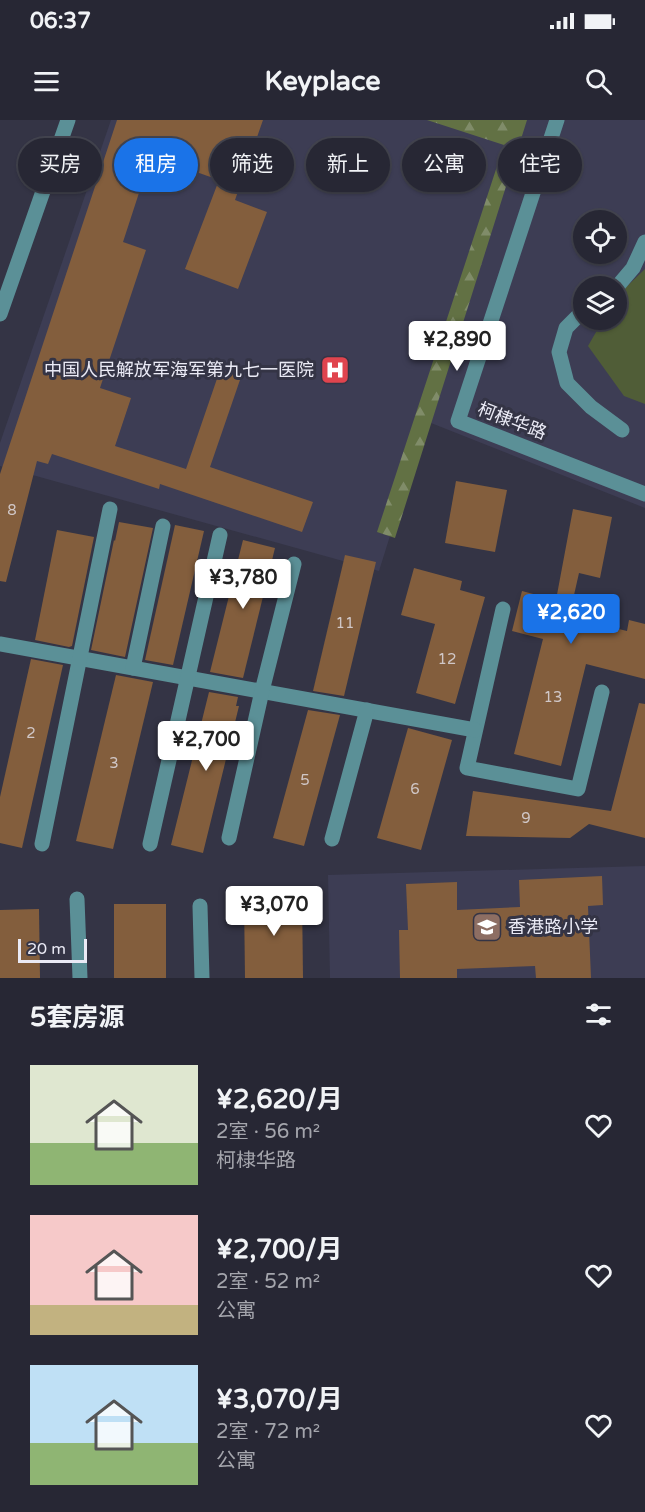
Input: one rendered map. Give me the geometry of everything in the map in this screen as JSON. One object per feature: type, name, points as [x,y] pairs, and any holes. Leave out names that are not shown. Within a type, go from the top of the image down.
[{"type":"street","points":[[0,315],[68,120]]},
{"type":"street","name":"柯棣华路","points":[[557,120],[458,421],[645,494]]},
{"type":"street","points":[[626,276],[633,268],[645,242]]},
{"type":"street","points":[[573,321],[566,328],[559,352],[567,383],[591,407],[622,430]]},
{"type":"street","points":[[42,844],[110,509]]},
{"type":"street","points":[[133,668],[164,526]]},
{"type":"street","points":[[150,844],[220,535]]},
{"type":"street","points":[[229,838],[262,691],[294,564]]},
{"type":"street","points":[[502,609],[467,768],[578,789],[602,692]]},
{"type":"street","points":[[0,644],[475,729]]},
{"type":"street","points":[[332,839],[368,710]]},
{"type":"street","points":[[77,899],[80,978]]},
{"type":"street","points":[[200,906],[202,978]]},
{"type":"shaded area","name":"中国人民解放军海军第九七一医院","points":[[111,120],[645,120],[645,508],[426,421],[379,571],[0,466],[0,443],[86,192],[102,192],[102,146]]},
{"type":"shaded area","name":"香港路小学","points":[[645,866],[645,978],[330,978],[328,875]]},
{"type":"green space","points":[[427,120],[527,120],[521,138],[498,138],[498,143]]},
{"type":"green space","points":[[498,163],[498,192],[504,192],[395,538],[377,532]]},
{"type":"green space","points":[[645,269],[645,404],[624,396],[588,346],[597,330],[627,330],[627,286]]},
{"type":"building","points":[[117,120],[263,120],[257,138],[210,138],[210,177],[198,173],[198,138],[114,138],[114,192],[139,192],[123,242],[146,250],[100,388],[131,398],[115,446],[186,469],[220,370],[241,377],[210,467],[313,502],[302,532],[160,484],[159,489],[52,454],[48,464],[37,461],[6,582],[0,581],[0,474],[93,192],[102,192],[102,165]]},
{"type":"building","points":[[214,192],[238,192],[235,200],[267,212],[238,289],[185,269]]},
{"type":"building","points":[[456,481],[507,490],[495,552],[445,543]]},
{"type":"building","points":[[573,509],[612,517],[600,578],[579,573],[569,617],[627,631],[629,620],[645,624],[645,679],[586,664],[561,766],[514,754],[543,639],[512,631],[522,591],[556,600]]},
{"type":"building","points":[[119,522],[153,528],[125,657],[91,650]]},
{"type":"building","points":[[175,525],[204,531],[173,665],[145,660]]},
{"type":"building","points":[[57,530],[94,537],[72,646],[69,647],[35,640]]},
{"type":"building","points":[[243,540],[275,548],[243,678],[210,672]]},
{"type":"building","points":[[345,555],[376,562],[344,696],[313,691]]},
{"type":"building","points":[[414,568],[462,581],[460,590],[485,597],[455,704],[416,693],[435,624],[401,615]]},
{"type":"building","points":[[31,659],[63,665],[22,848],[0,843],[0,797]]},
{"type":"building","points":[[116,675],[153,682],[113,849],[76,841]]},
{"type":"building","points":[[209,692],[238,697],[236,706],[239,706],[203,853],[171,845]]},
{"type":"building","points":[[639,703],[645,704],[645,838],[589,824],[570,838],[466,836],[473,791],[611,811]]},
{"type":"building","points":[[308,710],[340,715],[304,846],[273,838]]},
{"type":"building","points":[[408,728],[452,740],[421,850],[377,838]]},
{"type":"building","points":[[602,876],[603,905],[588,906],[591,978],[536,978],[535,966],[457,969],[457,978],[400,978],[399,930],[408,930],[406,884],[457,882],[457,910],[520,907],[519,880]]},
{"type":"building","points":[[302,896],[303,978],[245,978],[244,898]]},
{"type":"building","points":[[114,904],[166,904],[166,978],[114,978]]},
{"type":"building","points":[[39,909],[40,978],[0,978],[0,910]]},
{"type":"place","name":"中国人民解放军海军第九七一医院","points":[[335,370]]},
{"type":"place","name":"香港路小学","points":[[487,927]]}]
